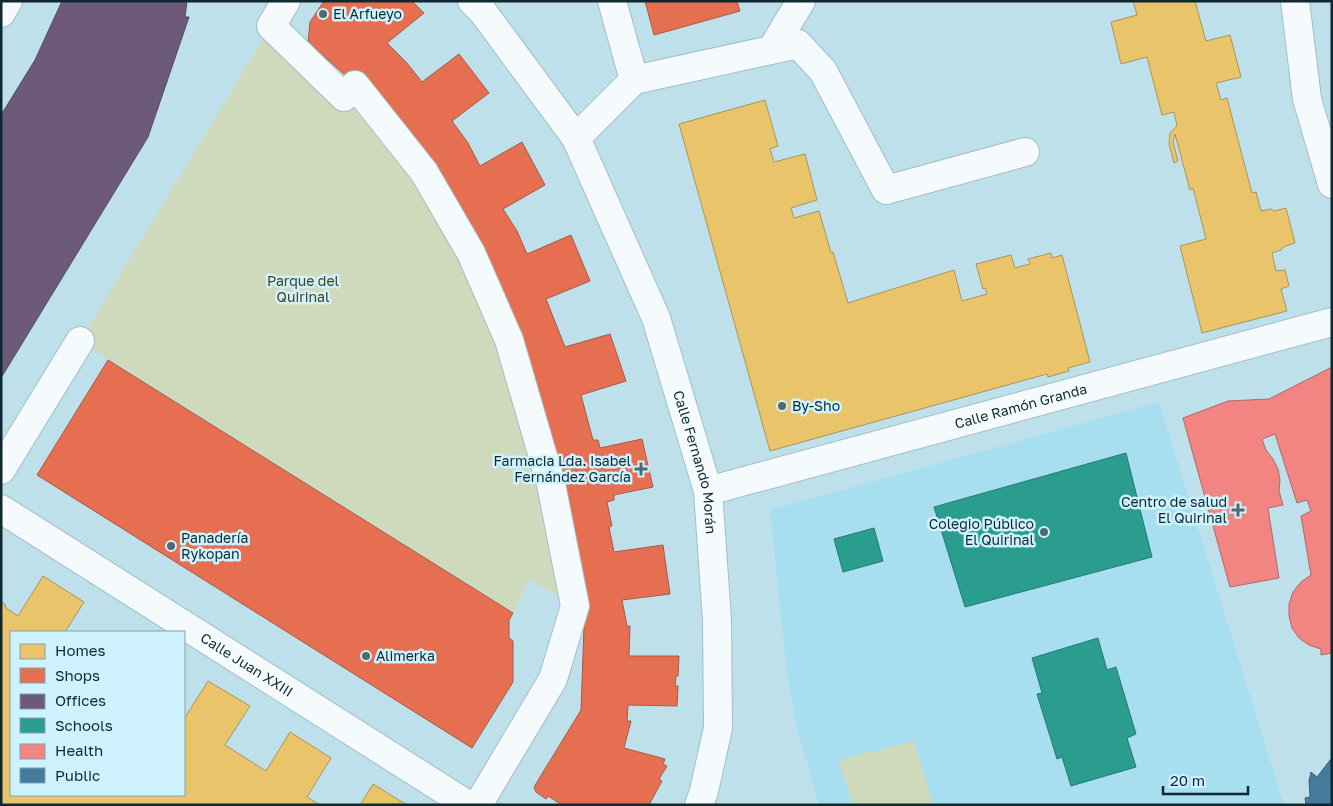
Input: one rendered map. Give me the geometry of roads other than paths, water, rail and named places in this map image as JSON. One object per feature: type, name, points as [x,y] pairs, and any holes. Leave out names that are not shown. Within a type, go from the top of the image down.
[{"type":"street","points":[[1,13],[8,1]]},
{"type":"street","points":[[286,1],[270,26],[344,97],[355,85],[424,172],[471,253],[509,340],[550,484],[575,606],[553,679],[478,805]]},
{"type":"street","name":"Calle Fernando Morán","points":[[472,1],[483,12],[576,138],[656,318],[708,491],[718,620],[718,728],[704,791],[699,805]]},
{"type":"street","points":[[612,1],[634,80]]},
{"type":"street","points":[[772,49],[802,1]]},
{"type":"street","points":[[1295,1],[1307,99],[1332,184]]},
{"type":"street","points":[[576,138],[634,80],[798,44],[823,71],[886,190],[1025,152]]},
{"type":"street","name":"Calle Ramón Granda","points":[[708,491],[1332,322]]},
{"type":"street","points":[[1,470],[80,341]]},
{"type":"street","name":"Calle Juan XXIII","points":[[1,509],[468,805]]},
{"type":"place","name":"El Arfueyo","points":[[323,14]]},
{"type":"place","name":"By-Sho","points":[[782,406]]},
{"type":"place","name":"Farmacia Lda. Isabel Fernández García","points":[[641,469]]},
{"type":"place","name":"Centro de salud El Quirinal","points":[[1238,510]]},
{"type":"place","name":"Colegio Público El Quirinal","points":[[1044,532]]},
{"type":"place","name":"Panadería Rykopan","points":[[171,546]]},
{"type":"place","name":"Alimerka","points":[[366,656]]},
{"type":"park label","name":"Parque del Quirinal","points":[[303,290]]}]
